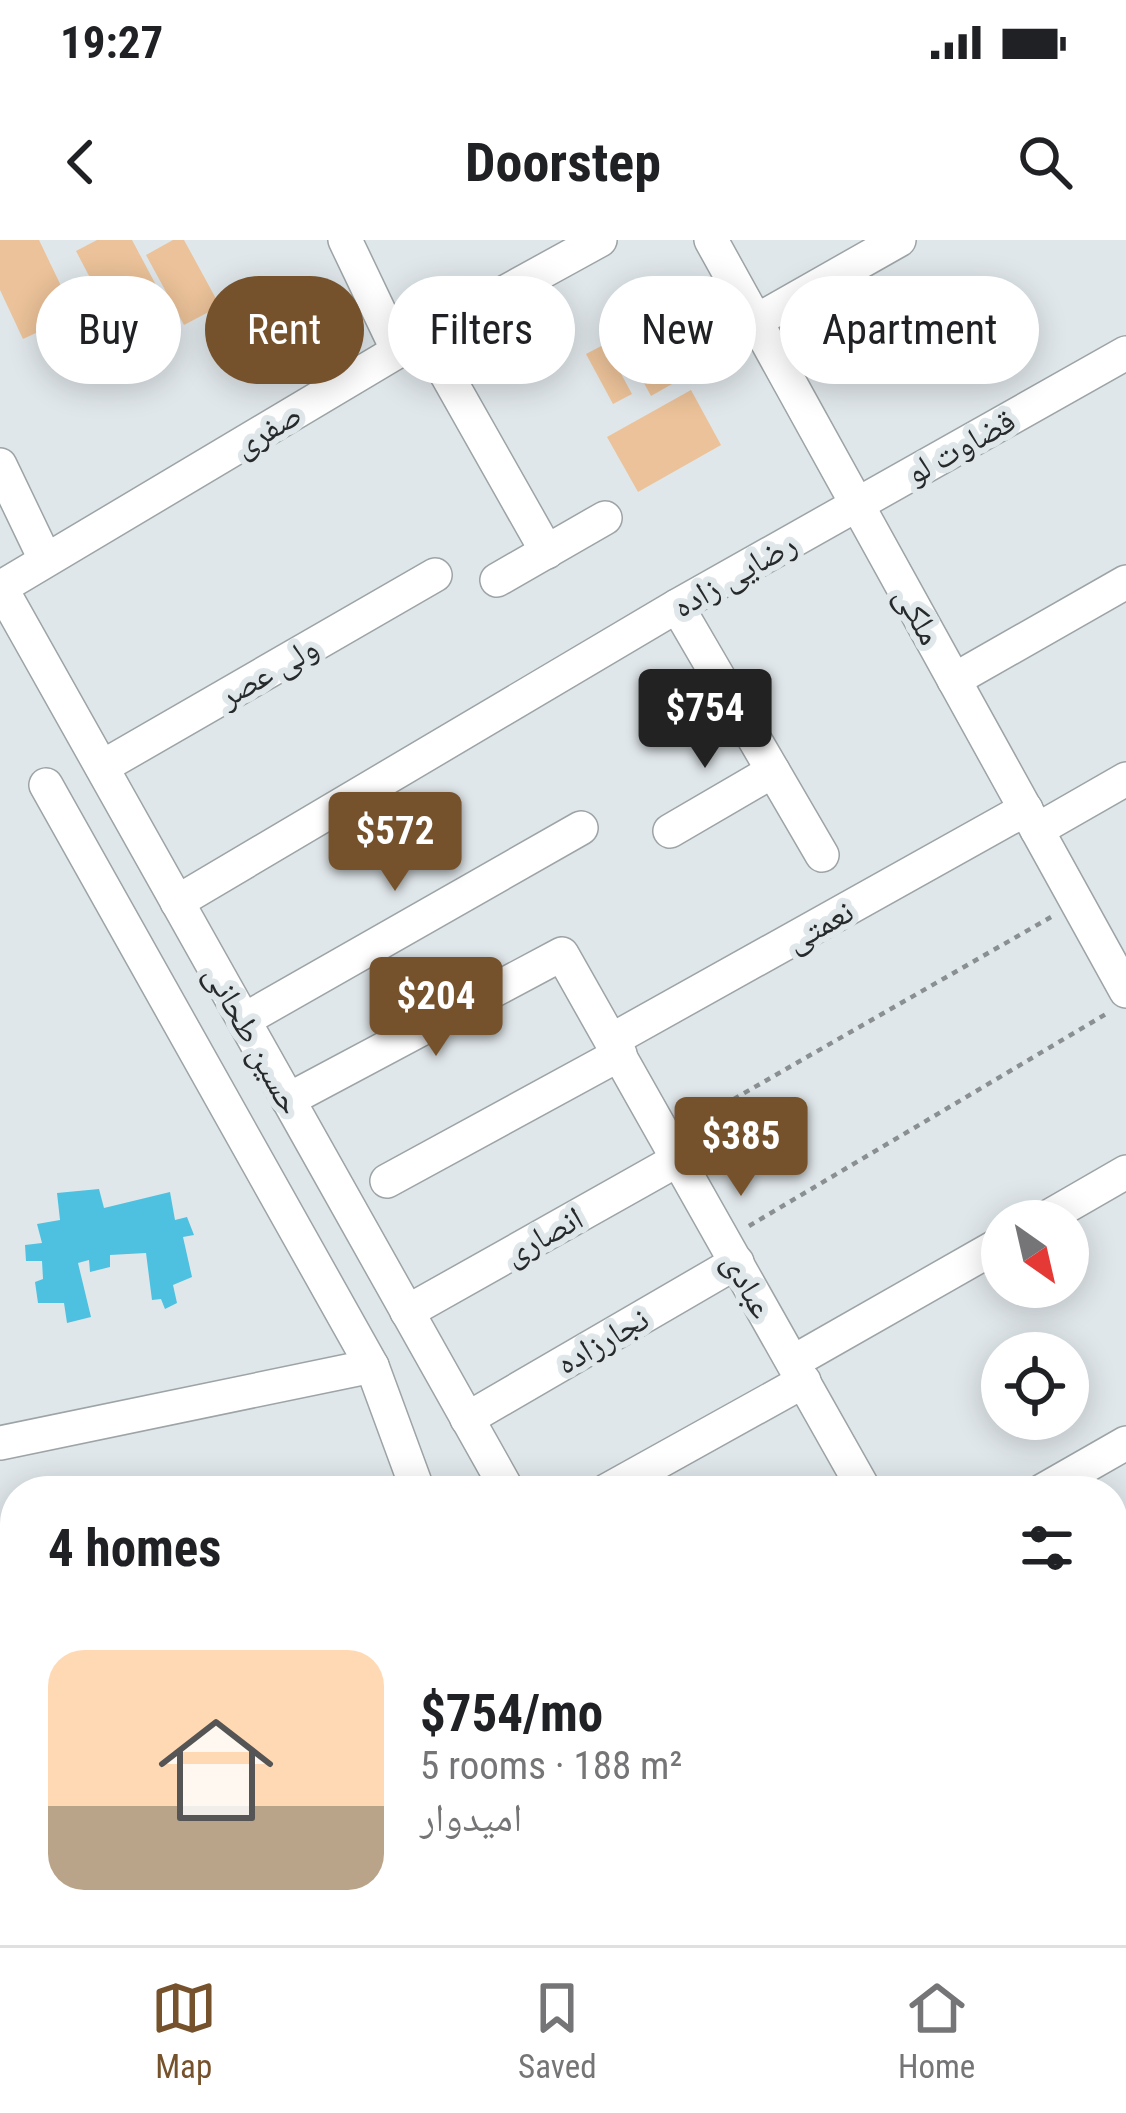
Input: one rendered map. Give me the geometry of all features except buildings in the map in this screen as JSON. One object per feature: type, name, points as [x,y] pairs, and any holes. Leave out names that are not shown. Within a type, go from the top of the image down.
[{"type":"street","points":[[345,240],[388,307]]},
{"type":"street","name":"صفری","points":[[536,276],[600,240]]},
{"type":"street","name":"ملکی","points":[[711,240],[731,276]]},
{"type":"street","points":[[756,321],[899,240]]},
{"type":"street","name":"ملکی","points":[[756,321],[1077,902],[1119,990]]},
{"type":"street","name":"قضاوت لو","points":[[856,503],[1126,353]]},
{"type":"street","name":"صفری","points":[[0,588],[388,359]]},
{"type":"street","points":[[437,384],[547,552]]},
{"type":"street","points":[[0,465],[45,560]]},
{"type":"street","name":"رضایی زاده","points":[[177,902],[856,503]]},
{"type":"street","points":[[497,580],[605,518]]},
{"type":"street","name":"ولی عصر","points":[[102,767],[435,575]]},
{"type":"street","points":[[954,680],[1126,582]]},
{"type":"street","name":"حسین طحانی","points":[[0,588],[499,1476]]},
{"type":"street","points":[[677,606],[822,855]]},
{"type":"street","points":[[670,831],[773,772]]},
{"type":"street","name":"نعمتی","points":[[386,1181],[616,1047],[1032,820],[1126,779]]},
{"type":"street","points":[[46,785],[372,1366],[412,1476]]},
{"type":"street","points":[[244,1020],[581,828]]},
{"type":"street","name":"عبادی","points":[[288,1100],[562,954],[857,1476]]},
{"type":"street","name":"انصاری","points":[[407,1312],[673,1148]]},
{"type":"street","points":[[1077,1200],[1126,1172]]},
{"type":"street","name":"نجارزاده","points":[[467,1419],[731,1251]]},
{"type":"street","points":[[630,1476],[981,1256]]},
{"type":"street","points":[[0,1443],[372,1366]]},
{"type":"street","points":[[1068,1476],[1126,1443]]},
{"type":"path","points":[[673,1148],[1077,902]]},
{"type":"path","points":[[731,1251],[1119,990]]},
{"type":"shaded area","points":[[0,240],[39,240],[56,276],[36,276],[36,333],[23,339],[0,290]]},
{"type":"shaded area","points":[[97,240],[132,240],[151,276],[89,276],[76,251]]},
{"type":"shaded area","points":[[173,240],[184,240],[205,278],[205,314],[184,325],[181,276],[157,276],[146,255]]},
{"type":"shaded area","points":[[599,347],[599,378],[586,354]]},
{"type":"shaded area","points":[[602,384],[627,384],[632,394],[613,404]]},
{"type":"shaded area","points":[[644,384],[672,384],[651,396]]},
{"type":"shaded area","points":[[691,390],[721,445],[638,492],[607,437]]}]
